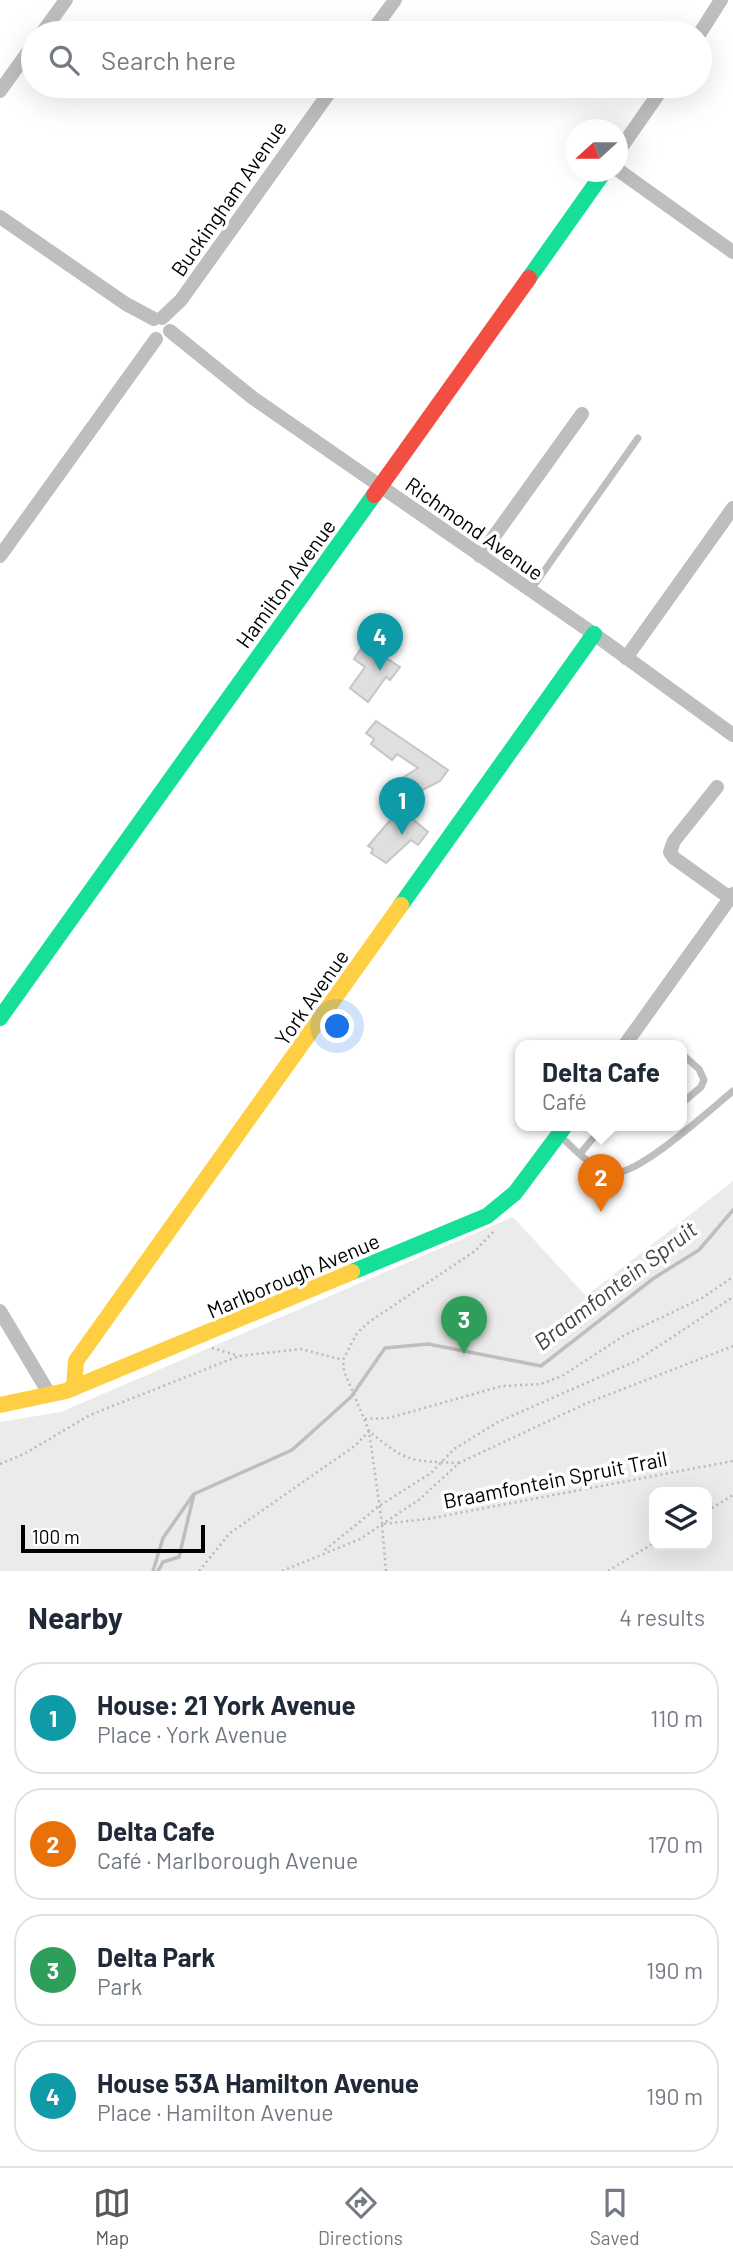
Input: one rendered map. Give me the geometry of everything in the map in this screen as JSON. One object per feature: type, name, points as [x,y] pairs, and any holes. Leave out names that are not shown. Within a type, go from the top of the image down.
[{"type":"street","points":[[51,21],[66,0]]},
{"type":"street","points":[[380,21],[395,0]]},
{"type":"street","points":[[707,21],[720,0]]},
{"type":"street","points":[[0,92],[21,62]]},
{"type":"street","name":"Buckingham Avenue","points":[[0,556],[325,98]]},
{"type":"street","points":[[628,138],[656,98]]},
{"type":"street","points":[[628,177],[733,252]]},
{"type":"street","name":"Hamilton Avenue","points":[[0,1018],[380,487],[433,407],[597,182]]},
{"type":"street","name":"Richmond Avenue","points":[[0,217],[733,735]]},
{"type":"street","points":[[480,556],[582,414]]},
{"type":"street","points":[[626,658],[733,508]]},
{"type":"street","name":"York Avenue","points":[[74,1387],[76,1361],[594,635]]},
{"type":"street","points":[[628,1040],[732,896],[674,858],[670,852],[674,841],[717,787]]},
{"type":"street","name":"Marlborough Avenue","points":[[0,1405],[50,1395],[74,1387],[191,1341],[492,1213],[515,1194],[561,1131]]},
{"type":"street","points":[[0,1311],[50,1395]]},
{"type":"lane","points":[[530,591],[638,438]]},
{"type":"lane","points":[[687,1059],[699,1069],[704,1080],[701,1087],[687,1098]]},
{"type":"lane","points":[[687,1128],[733,1091]]},
{"type":"lane","points":[[563,1131],[580,1154],[605,1171],[619,1172],[649,1159],[684,1131]]},
{"type":"lane","points":[[580,1154],[599,1131]]},
{"type":"path","points":[[386,1571],[369,1431],[344,1371],[343,1360],[357,1333],[369,1322],[475,1251],[497,1227]]},
{"type":"path","points":[[365,1419],[389,1418],[474,1392],[525,1382],[541,1384],[562,1376],[625,1335],[702,1298],[733,1277]]},
{"type":"path","points":[[322,1552],[379,1506],[430,1473],[454,1449],[498,1422],[636,1361],[733,1297]]},
{"type":"path","points":[[191,1341],[239,1356]]},
{"type":"path","name":"Braamfontein Spruit Trail","points":[[282,1571],[322,1552],[360,1539],[420,1499],[459,1463],[587,1403],[733,1346]]},
{"type":"path","points":[[0,1464],[24,1454],[90,1415],[239,1356],[301,1349],[343,1360]]},
{"type":"path","points":[[199,1571],[230,1533],[356,1445],[369,1431]]},
{"type":"path","name":"Braamfontein Spruit Trail","points":[[369,1431],[399,1454],[415,1462],[459,1463]]},
{"type":"path","name":"Braamfontein Spruit Trail","points":[[382,1524],[427,1519],[733,1461]]},
{"type":"path","points":[[712,1508],[733,1494]]},
{"type":"path","points":[[608,1571],[649,1546]]},
{"type":"shaded area","points":[[733,1181],[733,1571],[0,1571],[0,1422],[61,1412],[513,1217],[586,1296]]},
{"type":"building","points":[[364,644],[400,667],[390,680],[386,677],[368,702],[350,688],[365,667],[354,659]]},
{"type":"building","points":[[376,721],[448,770],[440,781],[413,795],[402,778],[418,768],[397,754],[392,760],[371,744],[374,739],[366,733]]},
{"type":"building","points":[[397,806],[428,832],[418,845],[411,840],[386,863],[371,853],[373,849],[368,846],[393,817],[390,814]]},
{"type":"waterway","name":"Braamfontein Spruit","points":[[158,1571],[163,1562],[179,1557],[194,1494],[292,1450],[351,1397],[385,1348],[428,1344],[541,1366],[654,1278],[699,1250],[733,1210]]},
{"type":"waterway","points":[[153,1571],[163,1538],[193,1495]]},
{"type":"traffic: fast","points":[[529,278],[597,182]]},
{"type":"traffic: fast","points":[[0,1018],[374,495]]},
{"type":"traffic: fast","points":[[401,905],[594,634]]},
{"type":"traffic: fast","points":[[352,1272],[487,1216],[515,1193],[561,1131]]},
{"type":"traffic: slow","points":[[74,1387],[76,1361],[401,905]]},
{"type":"traffic: slow","points":[[0,1405],[66,1391],[352,1272]]},
{"type":"traffic: jam","points":[[374,495],[529,278]]},
{"type":"place","name":"House 53A Hamilton Avenue","points":[[380,671]]},
{"type":"place","name":"House: 21 York Avenue","points":[[402,835]]},
{"type":"place","name":"Delta Cafe","points":[[601,1212]]},
{"type":"place","name":"Delta Park","points":[[464,1354]]}]
